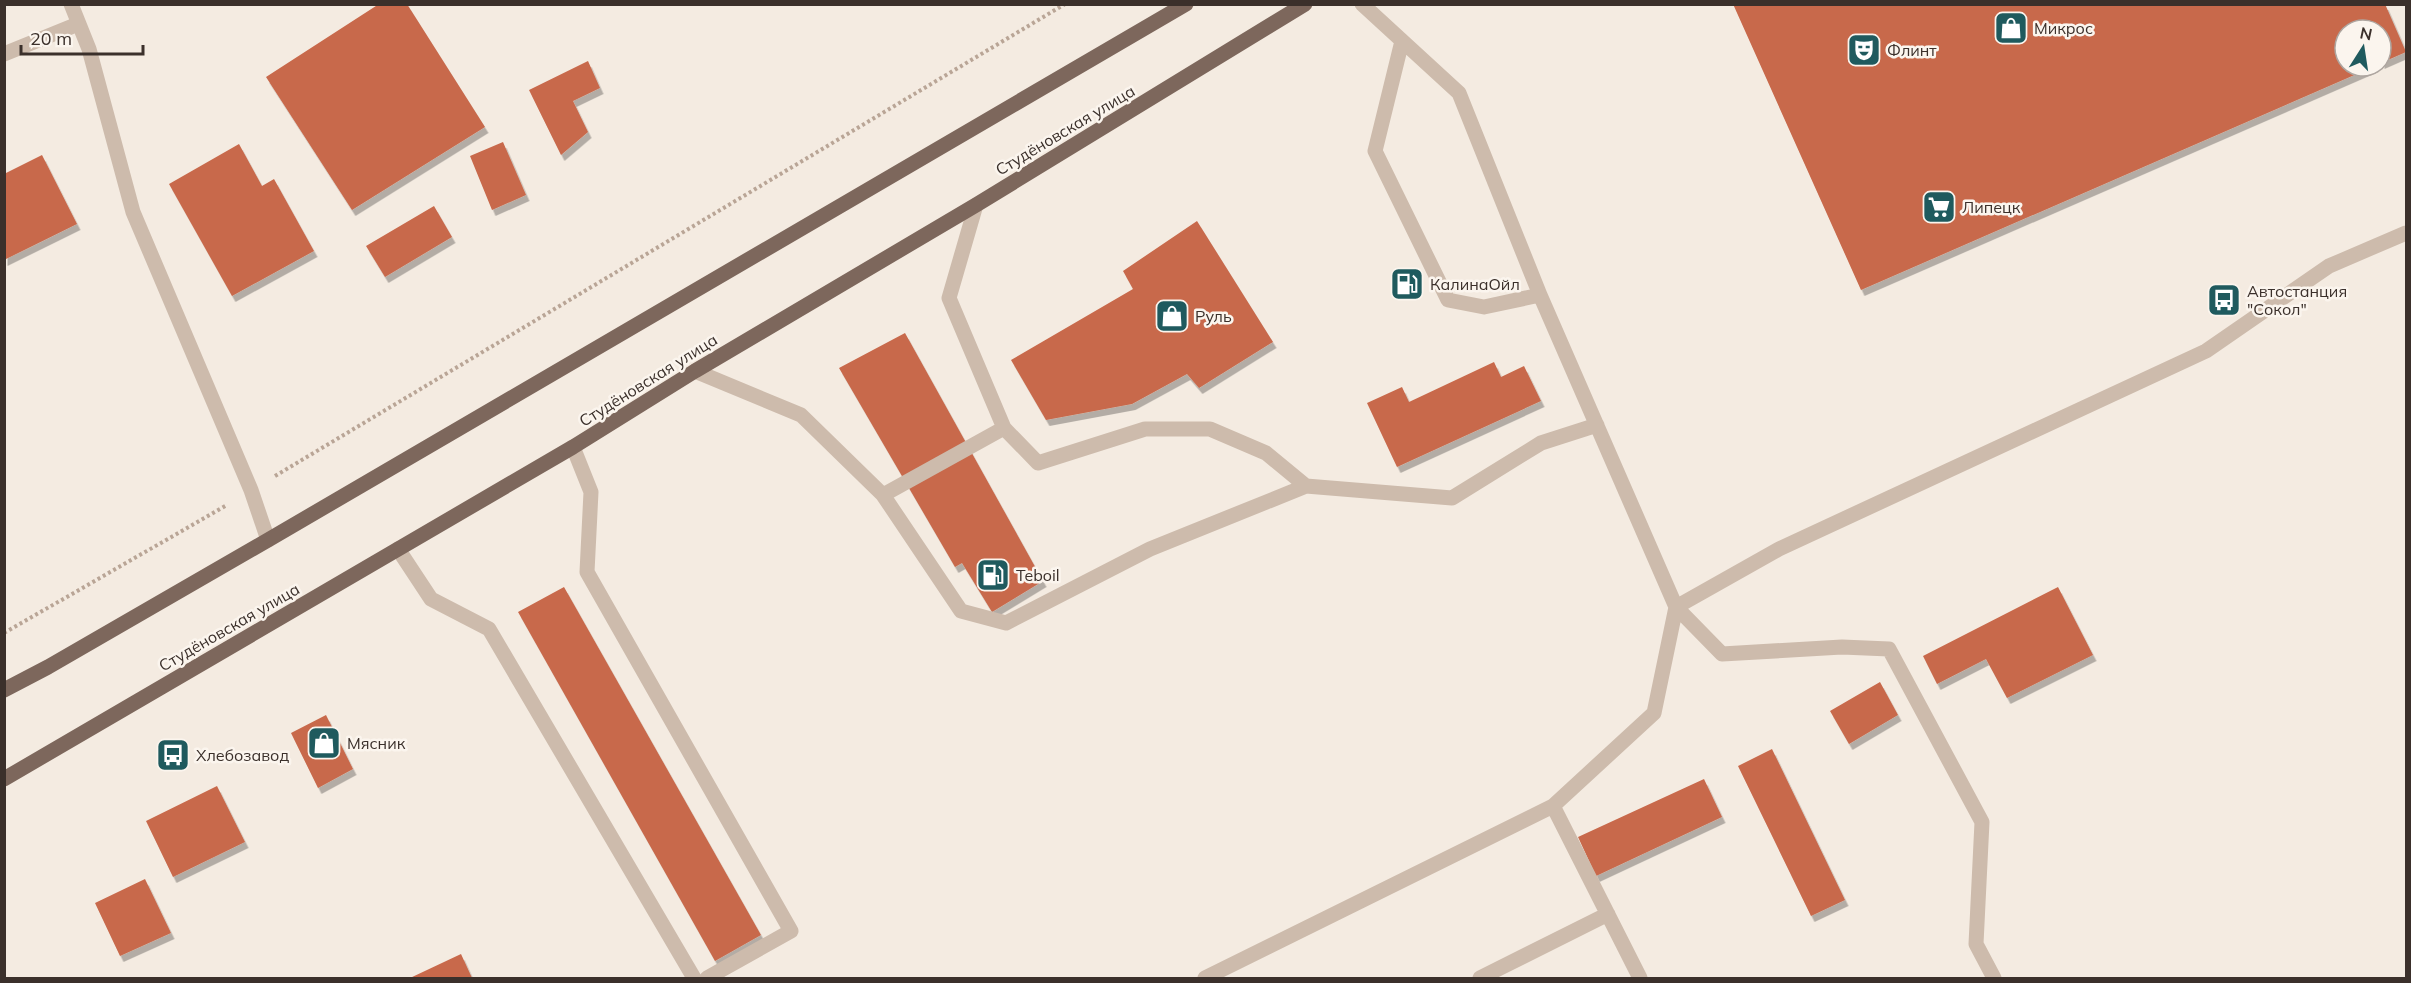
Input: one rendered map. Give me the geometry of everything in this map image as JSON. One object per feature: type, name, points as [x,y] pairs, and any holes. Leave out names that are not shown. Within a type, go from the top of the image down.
[{"type":"main road","points":[[4,690],[268,540],[1186,4]]},
{"type":"main road","name":"Студёновская улица","points":[[4,779],[573,447],[695,371],[976,206],[1305,4]]},
{"type":"street","points":[[71,4],[89,49],[133,212],[251,490],[268,540]]},
{"type":"street","points":[[1362,4],[1459,93],[1540,295],[1676,607],[1722,654],[1842,647],[1888,649],[1982,822],[1976,944],[1994,978]]},
{"type":"street","points":[[4,54],[78,24]]},
{"type":"street","points":[[1402,41],[1375,150],[1448,300],[1484,307],[1540,295]]},
{"type":"street","points":[[976,206],[949,298],[1004,428],[1038,463],[1145,429],[1210,429],[1266,453],[1306,486]]},
{"type":"street","points":[[1205,978],[1553,806],[1654,713],[1676,607],[1779,549],[2206,351],[2329,266],[2406,233]]},
{"type":"street","points":[[695,371],[801,415],[883,495],[961,611],[1006,623],[1150,549],[1306,486],[1452,498],[1541,443],[1597,425]]},
{"type":"street","points":[[883,495],[1004,428]]},
{"type":"street","points":[[573,447],[591,492],[587,572],[791,931],[707,978]]},
{"type":"street","points":[[398,549],[431,599],[489,629],[694,978]]},
{"type":"street","points":[[1553,806],[1640,978]]},
{"type":"street","points":[[1480,978],[1608,915]]},
{"type":"path","points":[[4,633],[251,490],[1065,4]]},
{"type":"building","points":[[379,4],[407,4],[485,127],[352,210],[266,77]]},
{"type":"building","name":"Липецк","points":[[1733,4],[2385,4],[2391,18],[2333,18],[2333,78],[2347,78],[1861,290]]},
{"type":"building","name":"Липецк","points":[[2393,22],[2406,52],[2393,58]]},
{"type":"building","points":[[588,61],[600,88],[573,101],[588,132],[561,155],[529,90]]},
{"type":"building","points":[[503,142],[526,195],[492,210],[470,156]]},
{"type":"building","points":[[239,144],[262,186],[274,179],[314,251],[232,296],[169,184]]},
{"type":"building","points":[[42,155],[77,224],[4,260],[4,174]]},
{"type":"building","points":[[434,206],[452,237],[385,277],[366,246]]},
{"type":"building","name":"Руль","points":[[1197,221],[1273,342],[1199,388],[1187,374],[1132,404],[1046,420],[1011,360],[1133,289],[1123,271]]},
{"type":"building","points":[[905,333],[1043,581],[992,612],[962,563],[955,567],[839,368]]},
{"type":"building","points":[[1494,362],[1501,377],[1524,366],[1541,401],[1397,467],[1367,403],[1402,387],[1409,402]]},
{"type":"building","points":[[564,587],[761,935],[715,961],[518,612]]},
{"type":"building","points":[[2058,587],[2093,655],[2007,698],[1986,659],[1937,684],[1923,656]]},
{"type":"building","points":[[1880,682],[1898,715],[1849,744],[1830,711]]},
{"type":"building","points":[[326,715],[353,769],[318,788],[291,733]]},
{"type":"building","points":[[1772,749],[1845,900],[1811,916],[1738,766]]},
{"type":"building","points":[[1704,779],[1722,817],[1596,876],[1578,837]]},
{"type":"building","points":[[217,786],[245,842],[173,877],[146,821]]},
{"type":"building","points":[[145,879],[171,933],[120,956],[95,903]]},
{"type":"building","points":[[461,954],[472,978],[410,978]]},
{"type":"place","name":"Микрос","points":[[2011,28]]},
{"type":"place","name":"Флинт","points":[[1864,50]]},
{"type":"place","name":"Липецк","points":[[1939,207]]},
{"type":"place","name":"КалинаОйл","points":[[1407,284]]},
{"type":"place","name":"Автостанция \"Сокол\"","points":[[2224,300]]},
{"type":"place","name":"Руль","points":[[1172,316]]},
{"type":"place","name":"Teboil","points":[[993,575]]},
{"type":"place","name":"Мясник","points":[[324,743]]},
{"type":"place","name":"Хлебозавод","points":[[173,755]]}]
